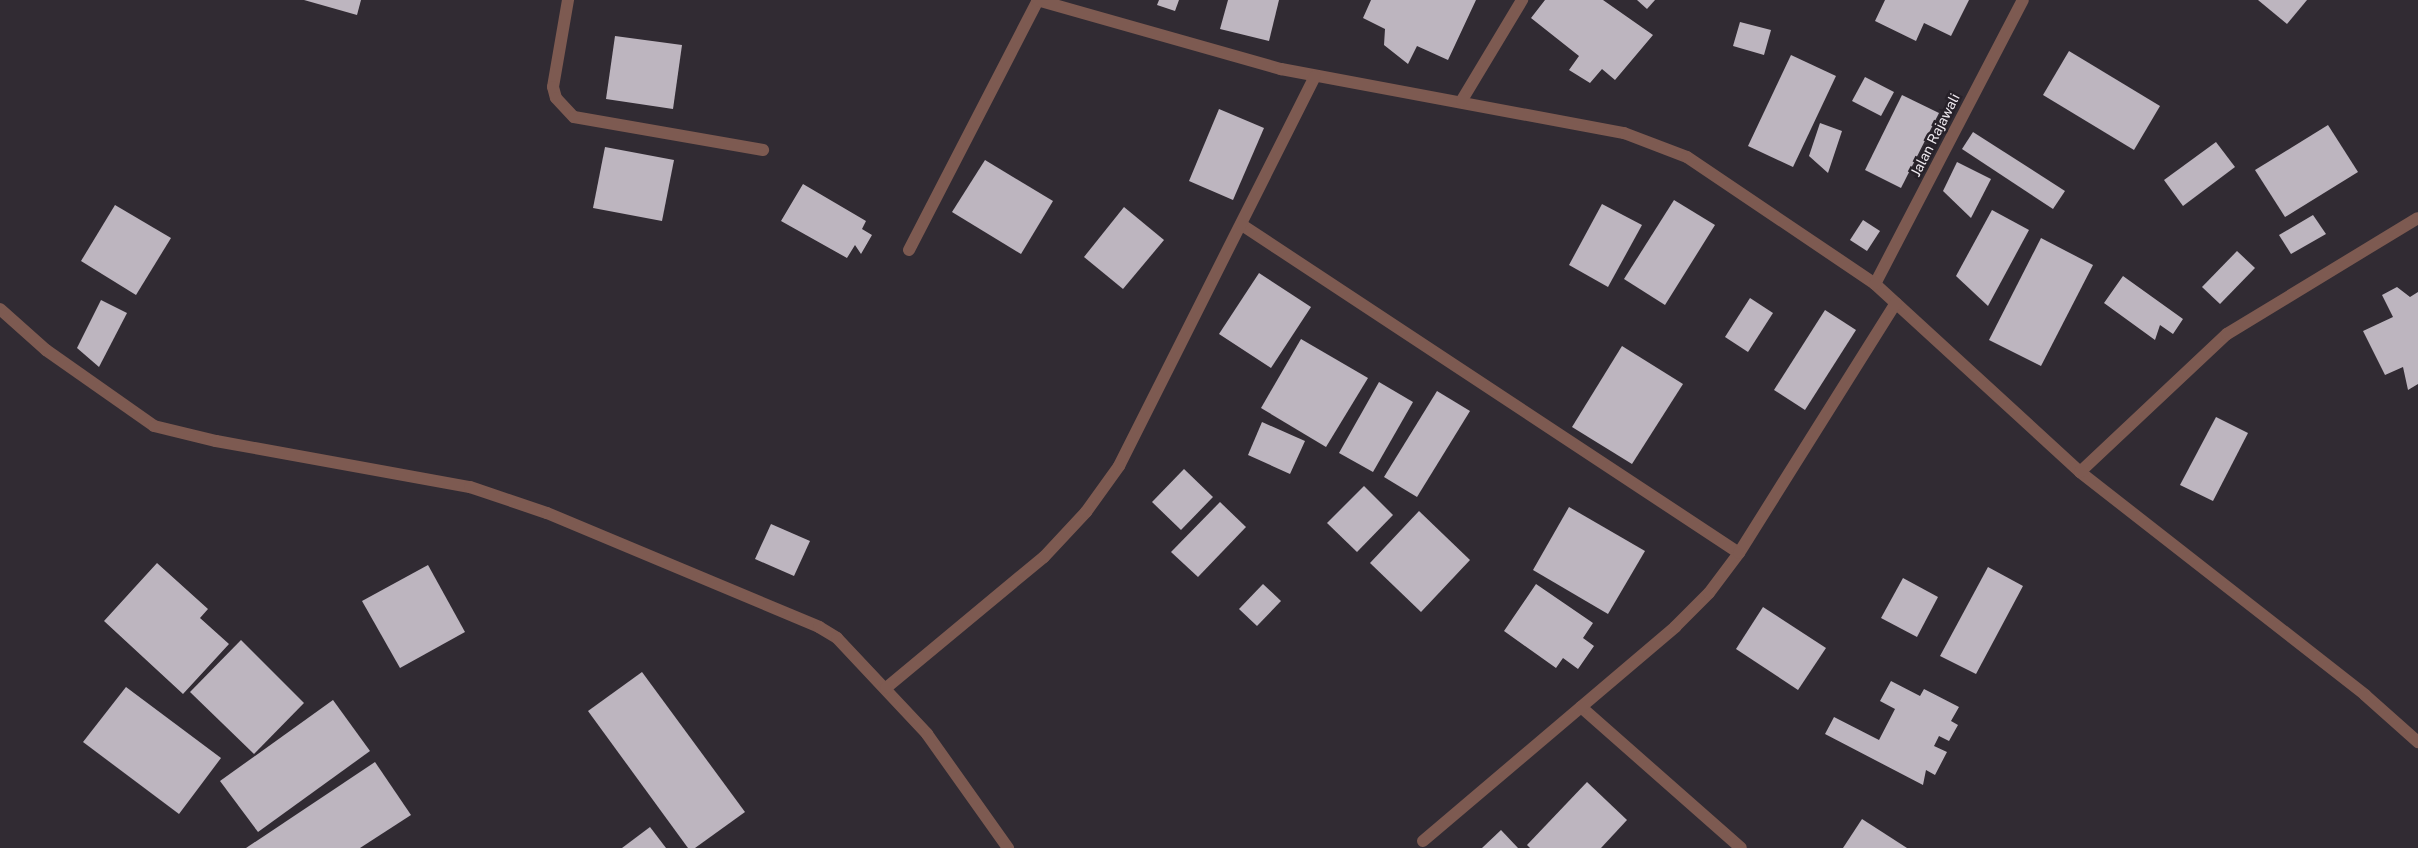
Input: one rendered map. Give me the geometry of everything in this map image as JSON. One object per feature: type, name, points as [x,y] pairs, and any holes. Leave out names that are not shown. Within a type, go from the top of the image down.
[{"type":"street","points":[[568,0],[553,87],[556,98],[568,112],[763,150]]},
{"type":"street","points":[[908,250],[1038,0],[1315,76],[1462,100],[1624,134],[1687,157],[1875,284],[2080,472],[2365,694],[2418,742]]},
{"type":"street","points":[[1462,100],[1522,0]]},
{"type":"street","name":"Jalan Rajawali","points":[[1875,284],[2023,0]]},
{"type":"street","points":[[886,688],[1044,557],[1086,512],[1135,442],[1315,76]]},
{"type":"street","points":[[2080,472],[2227,334],[2418,218]]},
{"type":"street","points":[[1242,225],[1739,553]]},
{"type":"street","points":[[1422,841],[1675,627],[1739,553],[1896,303]]},
{"type":"street","points":[[0,309],[46,350],[154,426],[216,441],[470,486],[538,509],[807,620],[837,638],[886,688],[927,734],[1008,848]]},
{"type":"street","points":[[1581,707],[1741,848]]},
{"type":"building","points":[[304,0],[361,0],[357,15]]},
{"type":"building","points":[[1159,0],[1179,0],[1175,11],[1157,5]]},
{"type":"building","points":[[1228,0],[1279,0],[1269,41],[1220,29]]},
{"type":"building","points":[[1371,0],[1476,0],[1448,60],[1417,46],[1408,64],[1384,45],[1385,29],[1363,18]]},
{"type":"building","points":[[1545,0],[1603,0],[1653,35],[1615,80],[1602,69],[1590,83],[1569,70],[1579,56],[1531,18]]},
{"type":"building","points":[[1637,0],[1655,0],[1647,9]]},
{"type":"building","points":[[1885,0],[1969,0],[1951,36],[1924,23],[1916,41],[1875,21]]},
{"type":"building","points":[[2258,0],[2307,0],[2287,24]]},
{"type":"building","points":[[1740,22],[1771,30],[1764,55],[1733,46]]},
{"type":"building","points":[[615,36],[682,45],[673,109],[606,99]]},
{"type":"building","points":[[2069,51],[2160,106],[2134,150],[2043,95]]},
{"type":"building","points":[[1791,55],[1836,76],[1793,167],[1748,146]]},
{"type":"building","points":[[1865,77],[1894,92],[1881,116],[1852,101]]},
{"type":"building","points":[[1902,95],[1939,113],[1901,188],[1865,170]]},
{"type":"building","points":[[1219,109],[1264,128],[1233,200],[1189,181]]},
{"type":"building","points":[[1820,123],[1842,131],[1828,173],[1809,156]]},
{"type":"building","points":[[2328,125],[2358,172],[2285,217],[2255,170]]},
{"type":"building","points":[[1973,132],[2065,191],[2053,209],[1962,149]]},
{"type":"building","points":[[2216,142],[2235,167],[2183,206],[2164,180]]},
{"type":"building","points":[[605,147],[674,160],[662,221],[593,208]]},
{"type":"building","points":[[985,160],[1053,201],[1021,254],[952,212]]},
{"type":"building","points":[[1957,162],[1991,179],[1971,218],[1943,191]]},
{"type":"building","points":[[803,184],[866,221],[862,229],[872,235],[861,254],[855,245],[847,258],[781,221]]},
{"type":"building","points":[[1674,200],[1715,225],[1665,305],[1624,279]]},
{"type":"building","points":[[1602,204],[1642,225],[1608,287],[1569,265]]},
{"type":"building","points":[[115,205],[171,238],[136,295],[81,261]]},
{"type":"building","points":[[1124,207],[1164,240],[1123,289],[1084,257]]},
{"type":"building","points":[[1992,210],[2029,230],[1988,306],[1956,276]]},
{"type":"building","points":[[2313,215],[2326,234],[2291,254],[2279,235]]},
{"type":"building","points":[[1863,220],[1880,231],[1867,251],[1850,240]]},
{"type":"building","points":[[2041,238],[2093,265],[2041,366],[1989,340]]},
{"type":"building","points":[[2237,251],[2255,268],[2220,304],[2202,287]]},
{"type":"building","points":[[1259,273],[1311,307],[1271,368],[1219,334]]},
{"type":"building","points":[[2123,276],[2183,319],[2173,334],[2160,325],[2155,340],[2104,303]]},
{"type":"building","points":[[2397,287],[2410,297],[2418,292],[2418,384],[2408,390],[2403,367],[2385,375],[2363,331],[2393,317],[2382,295]]},
{"type":"building","points":[[1750,298],[1773,313],[1748,352],[1725,337]]},
{"type":"building","points":[[101,300],[127,313],[99,367],[77,348]]},
{"type":"building","points":[[1825,310],[1856,330],[1805,410],[1774,390]]},
{"type":"building","points":[[1301,339],[1368,378],[1326,447],[1261,408]]},
{"type":"building","points":[[1622,346],[1683,384],[1632,464],[1572,427]]},
{"type":"building","points":[[1379,382],[1413,402],[1373,472],[1339,453]]},
{"type":"building","points":[[1437,391],[1470,411],[1417,497],[1384,477]]},
{"type":"building","points":[[2216,417],[2248,433],[2213,501],[2180,485]]},
{"type":"building","points":[[1262,422],[1305,441],[1290,474],[1248,455]]},
{"type":"building","points":[[1184,469],[1213,497],[1181,530],[1152,502]]},
{"type":"building","points":[[1364,486],[1393,515],[1357,552],[1327,523]]},
{"type":"building","points":[[1220,502],[1246,527],[1198,577],[1171,552]]},
{"type":"building","points":[[1569,507],[1645,551],[1608,614],[1533,570]]},
{"type":"building","points":[[1419,511],[1470,560],[1421,612],[1370,563]]},
{"type":"building","points":[[771,524],[810,541],[794,576],[755,559]]},
{"type":"building","points":[[157,563],[208,609],[200,618],[229,644],[183,694],[104,621]]},
{"type":"building","points":[[428,565],[465,632],[400,668],[362,601]]},
{"type":"building","points":[[1988,567],[2023,586],[1976,674],[1940,656]]},
{"type":"building","points":[[1903,578],[1938,597],[1917,637],[1881,618]]},
{"type":"building","points":[[1263,584],[1281,601],[1257,626],[1239,609]]},
{"type":"building","points":[[1536,584],[1593,623],[1583,638],[1594,646],[1578,669],[1563,658],[1556,668],[1504,631]]},
{"type":"building","points":[[1763,607],[1826,648],[1798,690],[1736,649]]},
{"type":"building","points":[[241,640],[304,703],[254,754],[190,692]]},
{"type":"building","points":[[642,672],[745,812],[695,848],[688,848],[588,711]]},
{"type":"building","points":[[1891,681],[1920,696],[1924,689],[1959,707],[1951,721],[1958,725],[1949,741],[1939,736],[1934,746],[1947,752],[1935,775],[1926,770],[1923,785],[1825,734],[1834,717],[1879,740],[1895,709],[1880,701]]},
{"type":"building","points":[[126,687],[221,758],[179,814],[83,742]]},
{"type":"building","points":[[333,700],[370,751],[258,832],[220,781]]},
{"type":"building","points":[[375,762],[411,815],[360,848],[246,848]]},
{"type":"building","points":[[1587,782],[1627,820],[1601,848],[1530,848],[1527,845]]},
{"type":"building","points":[[1862,819],[1907,848],[1843,848]]},
{"type":"building","points":[[650,827],[666,848],[622,848]]},
{"type":"building","points":[[1501,830],[1518,848],[1482,848]]}]
